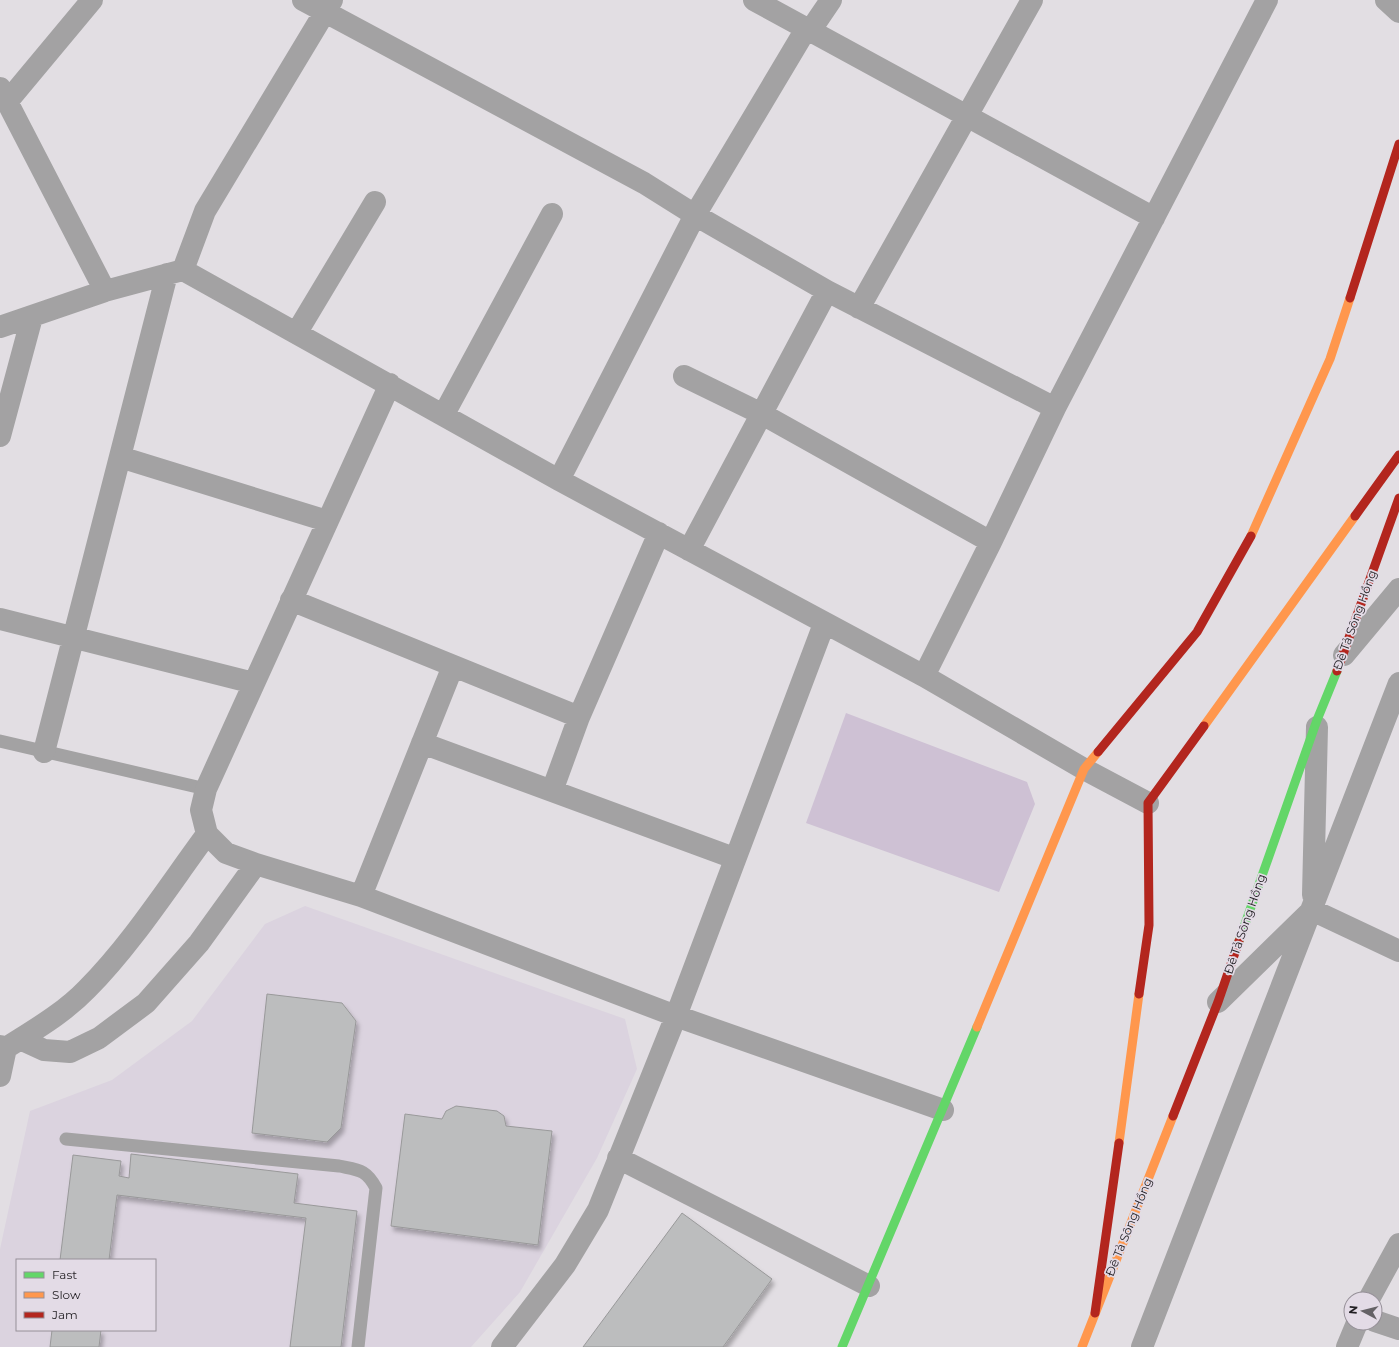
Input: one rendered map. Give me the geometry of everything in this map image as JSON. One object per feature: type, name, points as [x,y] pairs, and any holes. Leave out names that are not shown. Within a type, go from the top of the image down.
[{"type":"main road","points":[[842,1347],[943,1110],[1084,769],[1197,632],[1246,547],[1330,359],[1399,144]]},
{"type":"main road","points":[[1095,1313],[1149,925],[1148,803],[1399,455]]},
{"type":"main road","name":"Đê Tả Sông Hồng","points":[[1082,1347],[1218,1002],[1317,720],[1343,656],[1399,498]]},
{"type":"street","points":[[92,0],[4,95],[105,291]]},
{"type":"street","points":[[303,0],[328,6],[644,183],[695,215],[827,291],[1055,408]]},
{"type":"street","points":[[754,0],[1154,218]]},
{"type":"street","points":[[559,480],[695,215],[808,30],[831,0]]},
{"type":"street","points":[[859,308],[1032,0]]},
{"type":"street","points":[[924,676],[991,542],[1055,408],[1267,0]]},
{"type":"street","points":[[1386,0],[1399,12]]},
{"type":"street","points":[[44,752],[120,457],[175,272],[205,210],[328,6]]},
{"type":"street","points":[[297,332],[375,202]]},
{"type":"street","points":[[444,414],[552,214]]},
{"type":"street","points":[[0,327],[105,291],[175,272],[297,332],[559,480],[824,624],[924,676],[1084,769],[1148,803]]},
{"type":"street","points":[[690,550],[827,291]]},
{"type":"street","points":[[0,436],[32,317]]},
{"type":"street","points":[[684,376],[762,414],[991,542]]},
{"type":"street","points":[[390,384],[206,789],[201,810],[207,834],[226,853],[256,864],[361,896],[676,1016],[943,1110]]},
{"type":"street","points":[[120,457],[327,521]]},
{"type":"street","points":[[552,791],[579,717],[659,533]]},
{"type":"street","points":[[1343,656],[1399,589]]},
{"type":"street","points":[[291,600],[579,717]]},
{"type":"street","points":[[0,619],[254,683]]},
{"type":"street","points":[[502,1347],[565,1265],[598,1210],[676,1016],[734,858],[824,624]]},
{"type":"street","points":[[361,896],[453,666]]},
{"type":"street","points":[[1142,1347],[1399,683]]},
{"type":"street","points":[[1218,1002],[1312,910],[1317,720]]},
{"type":"street","points":[[422,743],[734,858]]},
{"type":"street","points":[[0,1076],[9,1045],[56,1016],[87,989],[121,949],[207,834]]},
{"type":"street","points":[[9,1045],[70,1052],[100,1038],[146,1003],[199,943],[256,864]]},
{"type":"street","points":[[1312,910],[1399,950]]},
{"type":"street","points":[[618,1158],[869,1286]]},
{"type":"street","points":[[1373,1291],[1399,1244]]},
{"type":"street","points":[[1383,1324],[1399,1329]]},
{"type":"street","points":[[1347,1347],[1353,1331]]},
{"type":"lane","points":[[0,741],[206,789]]},
{"type":"lane","points":[[66,1139],[339,1166],[363,1171],[371,1179],[376,1188],[358,1347]]},
{"type":"shaded area","points":[[846,713],[1027,782],[1035,804],[999,892],[806,823]]},
{"type":"shaded area","points":[[305,906],[625,1019],[637,1069],[597,1158],[520,1292],[471,1347],[0,1347],[0,1249],[30,1111],[112,1080],[192,1021],[265,924]]},
{"type":"building","points":[[267,994],[342,1003],[356,1021],[341,1128],[327,1142],[252,1133]]},
{"type":"building","points":[[456,1106],[497,1111],[504,1116],[506,1126],[552,1131],[538,1245],[391,1226],[405,1114],[442,1119],[446,1111]]},
{"type":"building","points":[[131,1154],[298,1174],[294,1203],[357,1211],[341,1347],[290,1347],[306,1218],[117,1195],[109,1259],[60,1259],[73,1155],[121,1161],[119,1176],[129,1178]]},
{"type":"building","points":[[682,1213],[772,1279],[723,1347],[583,1347]]},
{"type":"building","points":[[52,1331],[101,1331],[99,1347],[50,1347]]},
{"type":"traffic: fast","points":[[1239,941],[1317,720],[1337,671]]},
{"type":"traffic: fast","points":[[842,1347],[977,1027]]},
{"type":"traffic: slow","points":[[1251,536],[1330,359],[1350,298]]},
{"type":"traffic: slow","points":[[1204,726],[1355,516]]},
{"type":"traffic: slow","points":[[977,1027],[1084,769],[1098,752]]},
{"type":"traffic: slow","points":[[1119,1143],[1139,994]]},
{"type":"traffic: slow","points":[[1082,1347],[1173,1116]]},
{"type":"traffic: jam","points":[[1350,298],[1399,144]]},
{"type":"traffic: jam","points":[[1355,516],[1399,455]]},
{"type":"traffic: jam","points":[[1337,671],[1399,498]]},
{"type":"traffic: jam","points":[[1098,752],[1197,632],[1251,536]]},
{"type":"traffic: jam","points":[[1139,994],[1149,925],[1148,803],[1204,726]]},
{"type":"traffic: jam","points":[[1173,1116],[1218,1002],[1239,941]]},
{"type":"traffic: jam","points":[[1095,1313],[1119,1143]]}]
